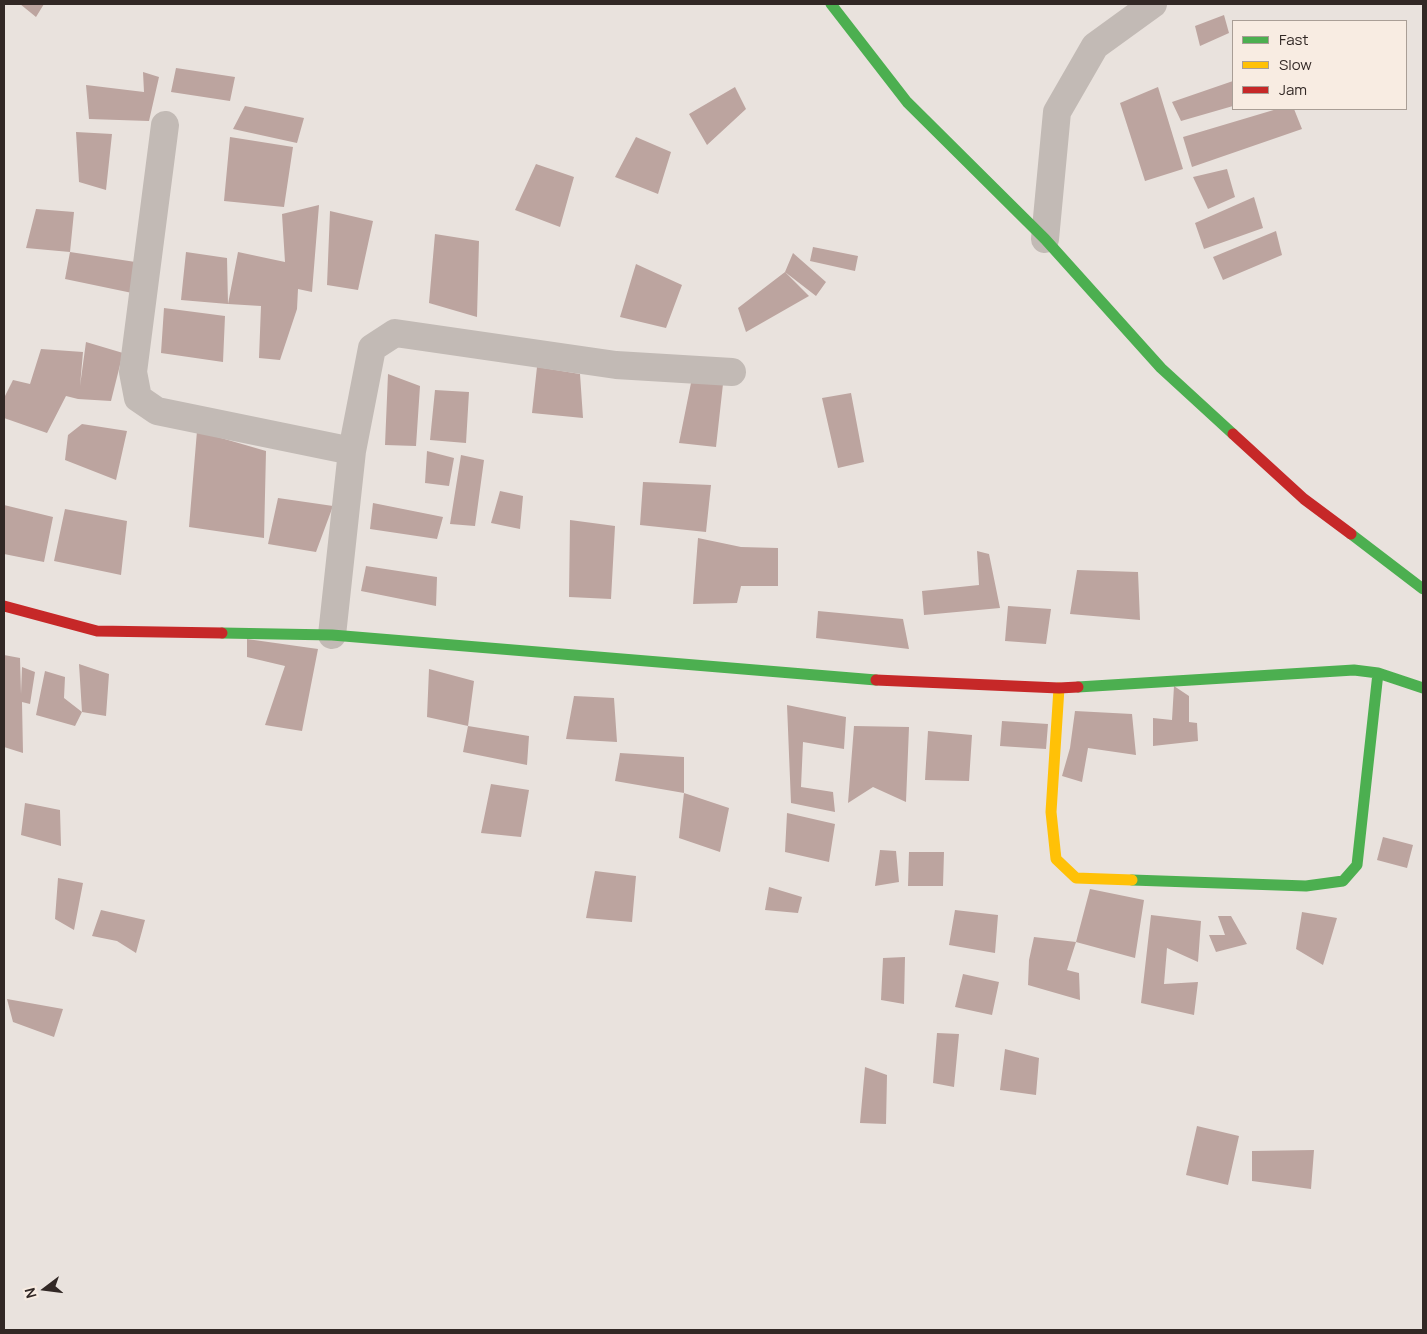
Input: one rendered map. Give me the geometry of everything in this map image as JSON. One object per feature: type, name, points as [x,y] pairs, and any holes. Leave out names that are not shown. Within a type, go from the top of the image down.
[{"type":"street","points":[[831,4],[907,102],[1044,240],[1161,368],[1304,499],[1423,589]]},
{"type":"street","points":[[1044,240],[1057,112],[1095,46],[1153,4]]},
{"type":"street","points":[[165,125],[133,372],[138,398],[157,411],[352,451]]},
{"type":"street","points":[[332,635],[352,451],[372,348],[395,333],[616,366],[732,372]]},
{"type":"street","points":[[4,606],[97,631],[332,635],[857,679],[1059,688],[1354,670],[1378,673],[1423,688]]},
{"type":"street","points":[[1059,688],[1051,812],[1056,859],[1076,878],[1306,886],[1343,881],[1357,865],[1378,673]]},
{"type":"building","points":[[20,4],[44,4],[36,17]]},
{"type":"building","points":[[1224,15],[1229,33],[1200,46],[1195,26]]},
{"type":"building","points":[[176,68],[235,77],[230,101],[171,92]]},
{"type":"building","points":[[143,72],[159,77],[149,121],[89,119],[86,85],[144,92]]},
{"type":"building","points":[[1232,81],[1232,106],[1181,121],[1172,102]]},
{"type":"building","points":[[735,87],[746,109],[707,145],[689,114]]},
{"type":"building","points":[[1158,87],[1183,169],[1145,181],[1120,103]]},
{"type":"building","points":[[245,106],[304,118],[297,143],[233,129]]},
{"type":"building","points":[[1274,110],[1294,110],[1302,129],[1192,167],[1183,137]]},
{"type":"building","points":[[76,132],[112,134],[106,190],[79,182]]},
{"type":"building","points":[[230,137],[293,147],[284,207],[224,201]]},
{"type":"building","points":[[636,137],[671,152],[658,194],[615,177]]},
{"type":"building","points":[[536,164],[574,177],[560,227],[515,210]]},
{"type":"building","points":[[1227,169],[1235,197],[1208,209],[1193,177]]},
{"type":"building","points":[[1254,197],[1263,228],[1204,249],[1195,223]]},
{"type":"building","points":[[319,205],[312,292],[298,289],[297,309],[280,360],[259,358],[261,306],[228,304],[238,252],[285,262],[282,214]]},
{"type":"building","points":[[36,209],[74,212],[70,252],[26,248]]},
{"type":"building","points":[[330,211],[373,221],[358,290],[327,285]]},
{"type":"building","points":[[1276,231],[1282,255],[1223,280],[1213,257]]},
{"type":"building","points":[[435,234],[479,241],[477,317],[429,303]]},
{"type":"building","points":[[813,247],[858,256],[855,271],[810,261]]},
{"type":"building","points":[[70,252],[142,263],[137,294],[65,279]]},
{"type":"building","points":[[186,252],[227,258],[228,304],[181,300]]},
{"type":"building","points":[[793,253],[826,282],[816,296],[785,272]]},
{"type":"building","points":[[636,264],[682,285],[666,328],[620,317]]},
{"type":"building","points":[[785,272],[809,296],[746,332],[738,308]]},
{"type":"building","points":[[164,308],[225,316],[223,362],[161,353]]},
{"type":"building","points":[[86,342],[123,353],[111,401],[78,399],[66,396],[47,433],[4,418],[4,398],[13,380],[30,384],[41,349],[83,352],[80,386]]},
{"type":"building","points":[[537,367],[580,374],[583,418],[532,413]]},
{"type":"building","points":[[388,374],[420,386],[416,446],[385,445]]},
{"type":"building","points":[[692,378],[723,384],[716,447],[679,443]]},
{"type":"building","points":[[435,390],[469,392],[466,443],[430,440]]},
{"type":"building","points":[[851,393],[864,462],[838,468],[822,398]]},
{"type":"building","points":[[82,424],[127,431],[116,480],[65,460],[68,435]]},
{"type":"building","points":[[197,431],[266,451],[264,538],[189,527]]},
{"type":"building","points":[[427,451],[454,458],[449,486],[425,483]]},
{"type":"building","points":[[461,455],[484,460],[475,526],[450,524]]},
{"type":"building","points":[[643,482],[711,485],[706,532],[640,525]]},
{"type":"building","points":[[500,491],[523,496],[520,529],[491,523]]},
{"type":"building","points":[[278,498],[333,506],[316,552],[268,544]]},
{"type":"building","points":[[373,503],[443,517],[437,539],[370,529]]},
{"type":"building","points":[[4,505],[53,517],[44,562],[4,554]]},
{"type":"building","points":[[65,509],[127,521],[121,575],[54,561]]},
{"type":"building","points":[[570,520],[615,526],[611,599],[569,597]]},
{"type":"building","points":[[698,538],[741,547],[778,548],[778,586],[741,586],[737,603],[693,604]]},
{"type":"building","points":[[977,551],[989,554],[1000,608],[924,615],[922,591],[979,585]]},
{"type":"building","points":[[366,566],[437,577],[436,606],[361,591]]},
{"type":"building","points":[[1077,570],[1138,572],[1140,620],[1070,614]]},
{"type":"building","points":[[1008,606],[1051,609],[1046,644],[1005,641]]},
{"type":"building","points":[[818,611],[903,619],[909,649],[816,638]]},
{"type":"building","points":[[247,639],[318,649],[302,731],[265,725],[285,666],[247,657]]},
{"type":"building","points":[[4,655],[20,658],[21,694],[22,667],[35,672],[30,704],[22,702],[23,753],[4,747]]},
{"type":"building","points":[[79,664],[109,674],[106,716],[82,712]]},
{"type":"building","points":[[429,669],[474,681],[468,726],[427,717]]},
{"type":"building","points":[[45,671],[65,677],[64,698],[82,712],[75,726],[36,715]]},
{"type":"building","points":[[1174,686],[1189,696],[1189,722],[1197,723],[1198,741],[1153,746],[1153,718],[1172,720]]},
{"type":"building","points":[[574,696],[614,698],[617,742],[566,739]]},
{"type":"building","points":[[787,705],[846,717],[844,749],[803,742],[801,787],[833,792],[835,812],[791,803]]},
{"type":"building","points":[[1075,711],[1132,714],[1136,755],[1088,748],[1082,782],[1062,776],[1070,748]]},
{"type":"building","points":[[1002,721],[1048,724],[1046,749],[1000,746]]},
{"type":"building","points":[[468,726],[529,736],[527,765],[463,752]]},
{"type":"building","points":[[854,726],[909,727],[906,802],[873,787],[848,803]]},
{"type":"building","points":[[928,731],[972,735],[969,781],[925,780]]},
{"type":"building","points":[[620,753],[684,757],[684,793],[615,781]]},
{"type":"building","points":[[491,784],[529,790],[521,837],[481,833]]},
{"type":"building","points":[[684,793],[729,808],[720,852],[679,838]]},
{"type":"building","points":[[25,803],[60,810],[61,846],[21,835]]},
{"type":"building","points":[[787,813],[835,824],[829,862],[785,852]]},
{"type":"building","points":[[1383,837],[1413,845],[1407,868],[1377,860]]},
{"type":"building","points":[[880,850],[896,851],[899,882],[875,886]]},
{"type":"building","points":[[909,852],[944,852],[943,886],[908,886]]},
{"type":"building","points":[[595,871],[636,876],[632,922],[586,918]]},
{"type":"building","points":[[58,878],[83,883],[74,930],[55,919]]},
{"type":"building","points":[[769,887],[802,897],[798,913],[765,910]]},
{"type":"building","points":[[1090,889],[1144,900],[1135,958],[1076,942]]},
{"type":"building","points":[[101,910],[145,920],[136,953],[117,941],[92,936]]},
{"type":"building","points":[[955,910],[998,915],[995,953],[949,945]]},
{"type":"building","points":[[1302,912],[1337,918],[1323,965],[1296,949]]},
{"type":"building","points":[[1151,915],[1201,921],[1198,962],[1167,948],[1164,984],[1198,982],[1194,1015],[1141,1003]]},
{"type":"building","points":[[1218,916],[1231,916],[1247,944],[1216,952],[1209,935],[1225,935]]},
{"type":"building","points":[[1034,937],[1076,942],[1067,970],[1079,973],[1080,1000],[1028,985],[1029,960]]},
{"type":"building","points":[[905,957],[904,1004],[881,1000],[883,958]]},
{"type":"building","points":[[963,974],[999,982],[992,1015],[955,1007]]},
{"type":"building","points":[[7,999],[63,1009],[54,1037],[13,1022]]},
{"type":"building","points":[[937,1033],[959,1034],[954,1087],[933,1083]]},
{"type":"building","points":[[1005,1049],[1039,1058],[1036,1095],[1000,1090]]},
{"type":"building","points":[[865,1067],[887,1075],[886,1124],[860,1123]]},
{"type":"building","points":[[1197,1126],[1239,1136],[1228,1185],[1186,1175]]},
{"type":"building","points":[[1314,1150],[1311,1189],[1252,1181],[1252,1151]]},
{"type":"traffic: fast","points":[[831,4],[907,102],[1045,239],[1161,368],[1233,434]]},
{"type":"traffic: fast","points":[[1351,534],[1423,589]]},
{"type":"traffic: fast","points":[[222,633],[332,635],[876,680]]},
{"type":"traffic: fast","points":[[1078,687],[1354,670],[1378,673],[1423,688]]},
{"type":"traffic: fast","points":[[1132,880],[1306,886],[1343,881],[1357,865],[1378,673]]},
{"type":"traffic: slow","points":[[1059,688],[1051,812],[1056,859],[1076,878],[1132,880]]},
{"type":"traffic: jam","points":[[1233,434],[1304,499],[1351,534]]},
{"type":"traffic: jam","points":[[4,606],[97,631],[222,633]]},
{"type":"traffic: jam","points":[[876,680],[1059,688],[1078,687]]}]
